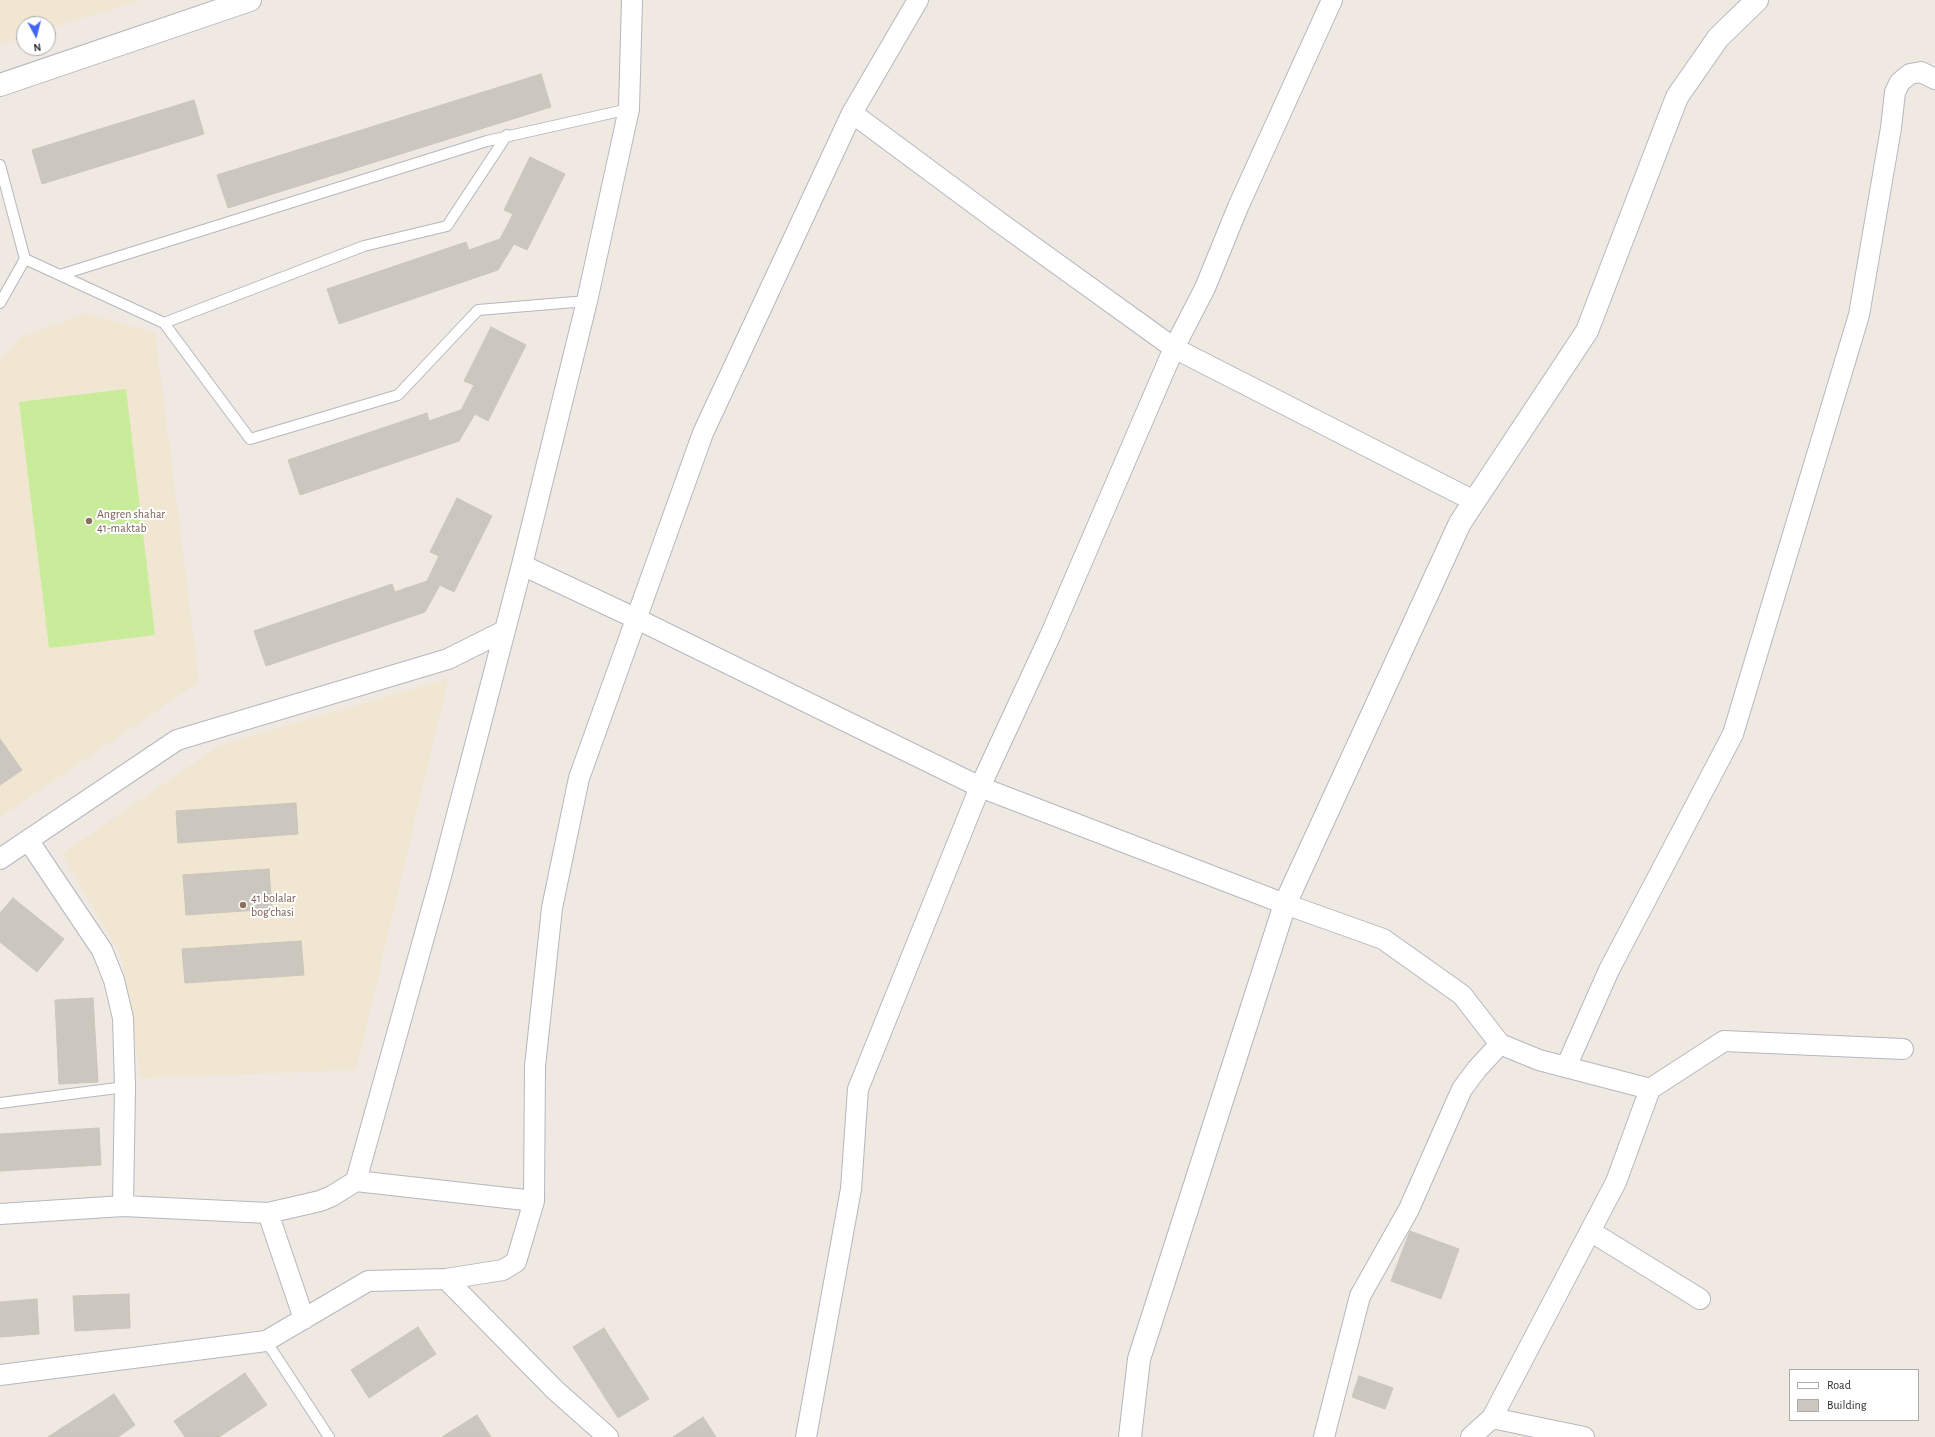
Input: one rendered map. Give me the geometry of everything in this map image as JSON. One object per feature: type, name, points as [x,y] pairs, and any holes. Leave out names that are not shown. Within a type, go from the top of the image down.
[{"type":"street","points":[[0,85],[250,0]]},
{"type":"street","points":[[356,1181],[441,876],[522,565],[586,301],[629,109],[632,0]]},
{"type":"street","points":[[0,1375],[266,1341],[368,1281],[446,1279],[503,1270],[512,1266],[518,1257],[534,1201],[534,1066],[552,908],[579,778],[703,433],[852,113],[918,0]]},
{"type":"street","points":[[806,1437],[851,1189],[858,1088],[980,787],[1050,636],[1174,348],[1205,288],[1238,206],[1332,0]]},
{"type":"street","points":[[1130,1437],[1139,1359],[1285,904],[1460,523],[1587,331],[1677,97],[1718,38],[1758,0]]},
{"type":"street","points":[[1566,1067],[1609,970],[1733,734],[1859,315],[1891,128],[1895,92],[1900,82],[1910,74],[1921,72],[1935,79]]},
{"type":"street","points":[[852,113],[999,222],[1174,348],[1474,501]]},
{"type":"street","points":[[522,565],[637,619],[980,787],[1285,904],[1383,939],[1462,995],[1500,1044],[1539,1060],[1650,1089]]},
{"type":"street","points":[[0,859],[177,740],[448,659],[504,631]]},
{"type":"street","points":[[28,840],[102,950],[114,980],[123,1018],[125,1087],[123,1206]]},
{"type":"street","points":[[1471,1437],[1492,1418],[1616,1182],[1650,1089],[1724,1042],[1903,1048]]},
{"type":"street","points":[[1324,1437],[1360,1296],[1409,1209],[1462,1089],[1477,1069],[1500,1044]]},
{"type":"street","points":[[0,1214],[123,1206],[268,1213],[320,1201],[332,1196],[356,1181],[534,1201]]},
{"type":"street","points":[[268,1213],[304,1319]]},
{"type":"street","points":[[1590,1231],[1700,1299]]},
{"type":"street","points":[[446,1279],[555,1390],[608,1437]]},
{"type":"street","points":[[1492,1418],[1584,1437]]},
{"type":"lane","points":[[60,275],[508,136],[629,109]]},
{"type":"lane","points":[[164,323],[364,246],[447,226],[508,136]]},
{"type":"lane","points":[[0,165],[25,259],[0,303]]},
{"type":"lane","points":[[25,259],[164,323],[250,438],[398,395],[478,310],[586,301]]},
{"type":"lane","points":[[0,1103],[125,1087]]},
{"type":"lane","points":[[266,1341],[329,1437]]},
{"type":"shaded area","points":[[0,0],[141,0],[56,27],[56,16],[16,16],[16,40],[0,45]]},
{"type":"shaded area","name":"Angren shahar 41-maktab","points":[[87,313],[155,333],[199,682],[0,817],[0,360],[21,337]]},
{"type":"shaded area","name":"41 bolalar bog'chasi","points":[[448,679],[356,1070],[141,1078],[121,956],[62,854],[220,745]]},
{"type":"green space","points":[[126,389],[155,635],[49,648],[19,402]]},
{"type":"building","points":[[541,74],[551,107],[228,208],[217,175]]},
{"type":"building","points":[[194,100],[204,134],[42,184],[32,150]]},
{"type":"building","points":[[530,157],[565,174],[527,250],[514,244],[498,270],[339,324],[327,289],[466,242],[469,250],[500,239],[513,214],[504,210]]},
{"type":"building","points":[[491,327],[526,345],[488,421],[475,414],[459,441],[300,495],[288,460],[427,413],[429,421],[461,410],[474,385],[464,381]]},
{"type":"building","points":[[457,498],[492,516],[454,592],[440,585],[425,612],[266,666],[254,631],[392,584],[395,592],[427,581],[439,556],[430,552]]},
{"type":"building","points":[[0,739],[22,770],[0,785]]},
{"type":"building","points":[[296,803],[298,834],[178,843],[176,811]]},
{"type":"building","points":[[269,869],[272,909],[186,915],[183,875]]},
{"type":"building","points":[[13,898],[64,939],[37,972],[0,942],[0,913]]},
{"type":"building","points":[[301,941],[304,975],[185,983],[182,949]]},
{"type":"building","points":[[93,998],[98,1082],[59,1084],[55,1000]]},
{"type":"building","points":[[99,1128],[101,1165],[0,1171],[0,1134]]},
{"type":"building","points":[[1410,1231],[1459,1249],[1441,1299],[1391,1281]]},
{"type":"building","points":[[129,1294],[130,1328],[75,1331],[73,1296]]},
{"type":"building","points":[[37,1299],[39,1334],[0,1337],[0,1302]]},
{"type":"building","points":[[418,1327],[436,1354],[369,1398],[351,1370]]},
{"type":"building","points":[[604,1328],[649,1399],[618,1418],[573,1347]]},
{"type":"building","points":[[245,1373],[267,1405],[219,1437],[185,1437],[174,1421]]},
{"type":"building","points":[[1359,1376],[1393,1388],[1385,1409],[1352,1397]]},
{"type":"building","points":[[114,1394],[135,1425],[118,1437],[48,1437]]},
{"type":"building","points":[[477,1415],[491,1437],[442,1437]]},
{"type":"building","points":[[703,1417],[716,1437],[673,1437]]},
{"type":"place","name":"Angren shahar 41-maktab","points":[[89,521]]},
{"type":"place","name":"41 bolalar bog'chasi","points":[[243,905]]}]
